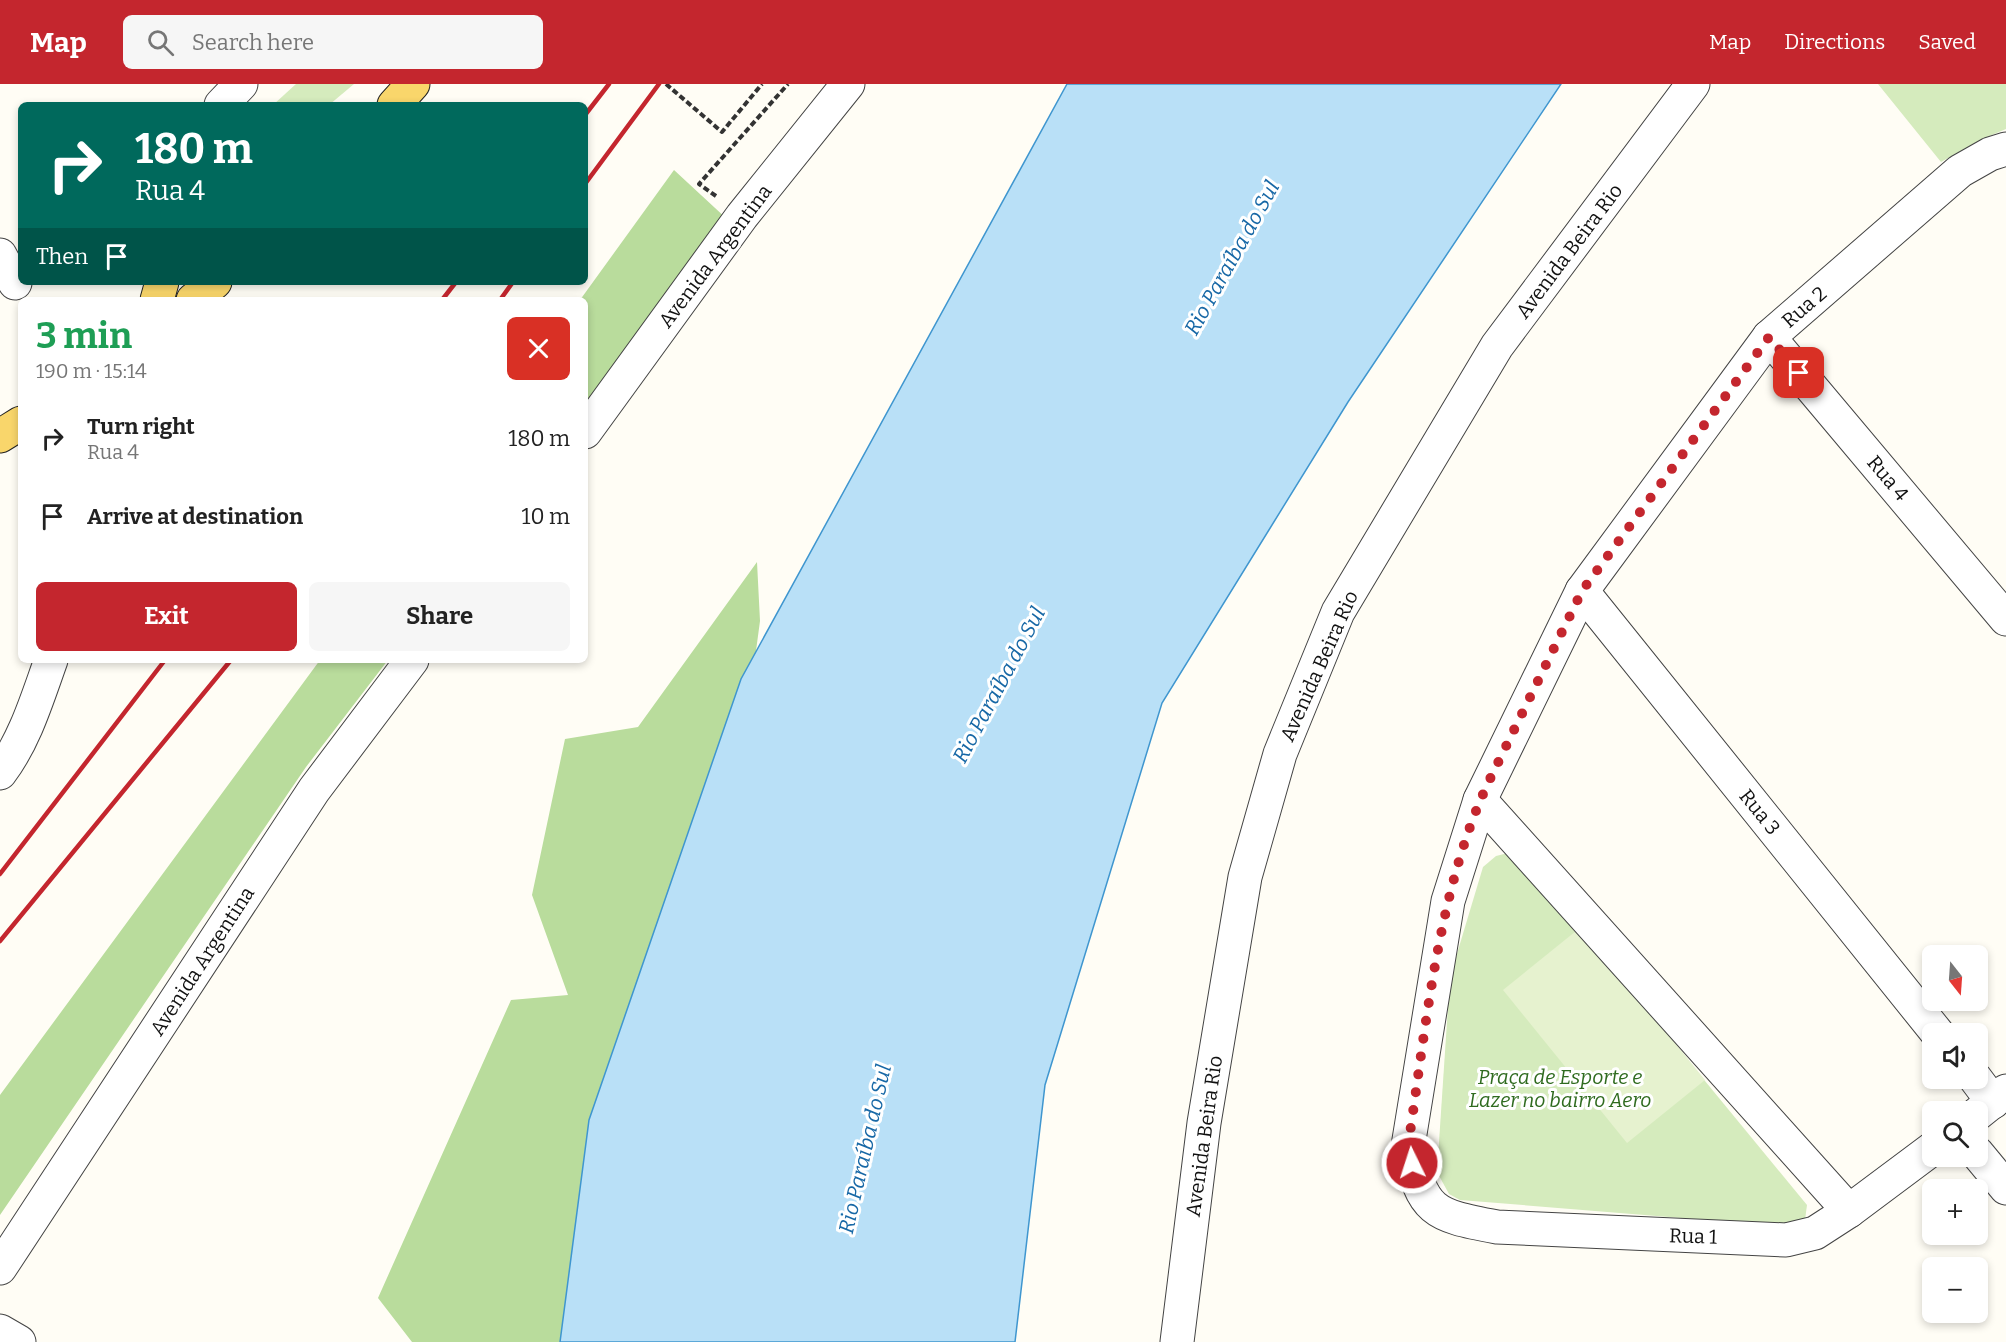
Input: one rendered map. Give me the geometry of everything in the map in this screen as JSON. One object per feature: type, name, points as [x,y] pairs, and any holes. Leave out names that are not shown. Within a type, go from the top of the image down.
[{"type":"main road","points":[[397,102],[413,84]]},
{"type":"main road","points":[[0,436],[18,425]]},
{"type":"street","points":[[224,102],[241,84]]},
{"type":"street","name":"Avenida Argentina","points":[[588,428],[742,216],[848,84]]},
{"type":"street","name":"Avenida Beira Rio","points":[[1177,1342],[1204,1123],[1245,877],[1280,754],[1338,612],[1497,346],[1693,84]]},
{"type":"street","name":"Rua 2","points":[[1430,1206],[1415,1181],[1408,1146],[1448,901],[1480,800],[1582,591],[1769,337],[1960,171],[1990,154],[2006,150]]},
{"type":"street","points":[[0,255],[12,285]]},
{"type":"street","name":"Rua 4","points":[[1769,337],[2006,619]]},
{"type":"street","name":"Rua 3","points":[[1582,591],[1929,1023]]},
{"type":"street","points":[[0,773],[15,751],[50,663]]},
{"type":"street","name":"Avenida Argentina","points":[[0,1268],[314,790],[410,663]]},
{"type":"street","points":[[1480,800],[1850,1210]]},
{"type":"street","name":"Rua 1","points":[[1430,1206],[1457,1220],[1497,1227],[1786,1240],[1815,1233],[1922,1156]]},
{"type":"street","points":[[1988,1166],[2006,1188]]},
{"type":"street","points":[[0,1331],[19,1342]]},
{"type":"path","points":[[666,84],[722,132],[762,84]]},
{"type":"path","points":[[699,184],[788,84]]},
{"type":"green space","points":[[296,84],[354,84],[333,102],[276,102]]},
{"type":"green space","points":[[1878,84],[2006,84],[2006,129],[1980,140],[1941,162]]},
{"type":"green space","points":[[674,170],[728,220],[588,401],[588,297],[582,297]]},
{"type":"green space","points":[[757,562],[760,621],[663,1342],[412,1342],[378,1298],[511,1000],[568,995],[532,895],[565,739],[638,727]]},
{"type":"green space","points":[[318,663],[386,663],[306,767],[0,1215],[0,1095]]},
{"type":"green space","name":"Praça de Esporte e Lazer no bairro Aero","points":[[1504,854],[1520,856],[1807,1205],[1805,1220],[1793,1227],[1460,1200],[1449,1194],[1437,1172],[1450,977],[1483,867],[1496,856]]},
{"type":"green space","points":[[1581,927],[1705,1080],[1627,1143],[1503,990]]},
{"type":"water","name":"Rio Paraíba do Sul","points":[[1067,84],[1561,84],[1348,402],[1162,703],[1045,1085],[1015,1342],[560,1342],[589,1120],[741,679]]},
{"type":"railway","points":[[588,111],[609,84]]},
{"type":"railway","points":[[588,180],[659,84]]},
{"type":"railway","points":[[444,297],[454,285]]},
{"type":"railway","points":[[502,297],[511,285]]},
{"type":"railway","points":[[0,874],[163,663]]},
{"type":"railway","points":[[0,941],[229,663]]},
{"type":"route","points":[[1412,1163],[1408,1146],[1448,901],[1480,800],[1582,591],[1769,337],[1799,373]]}]
